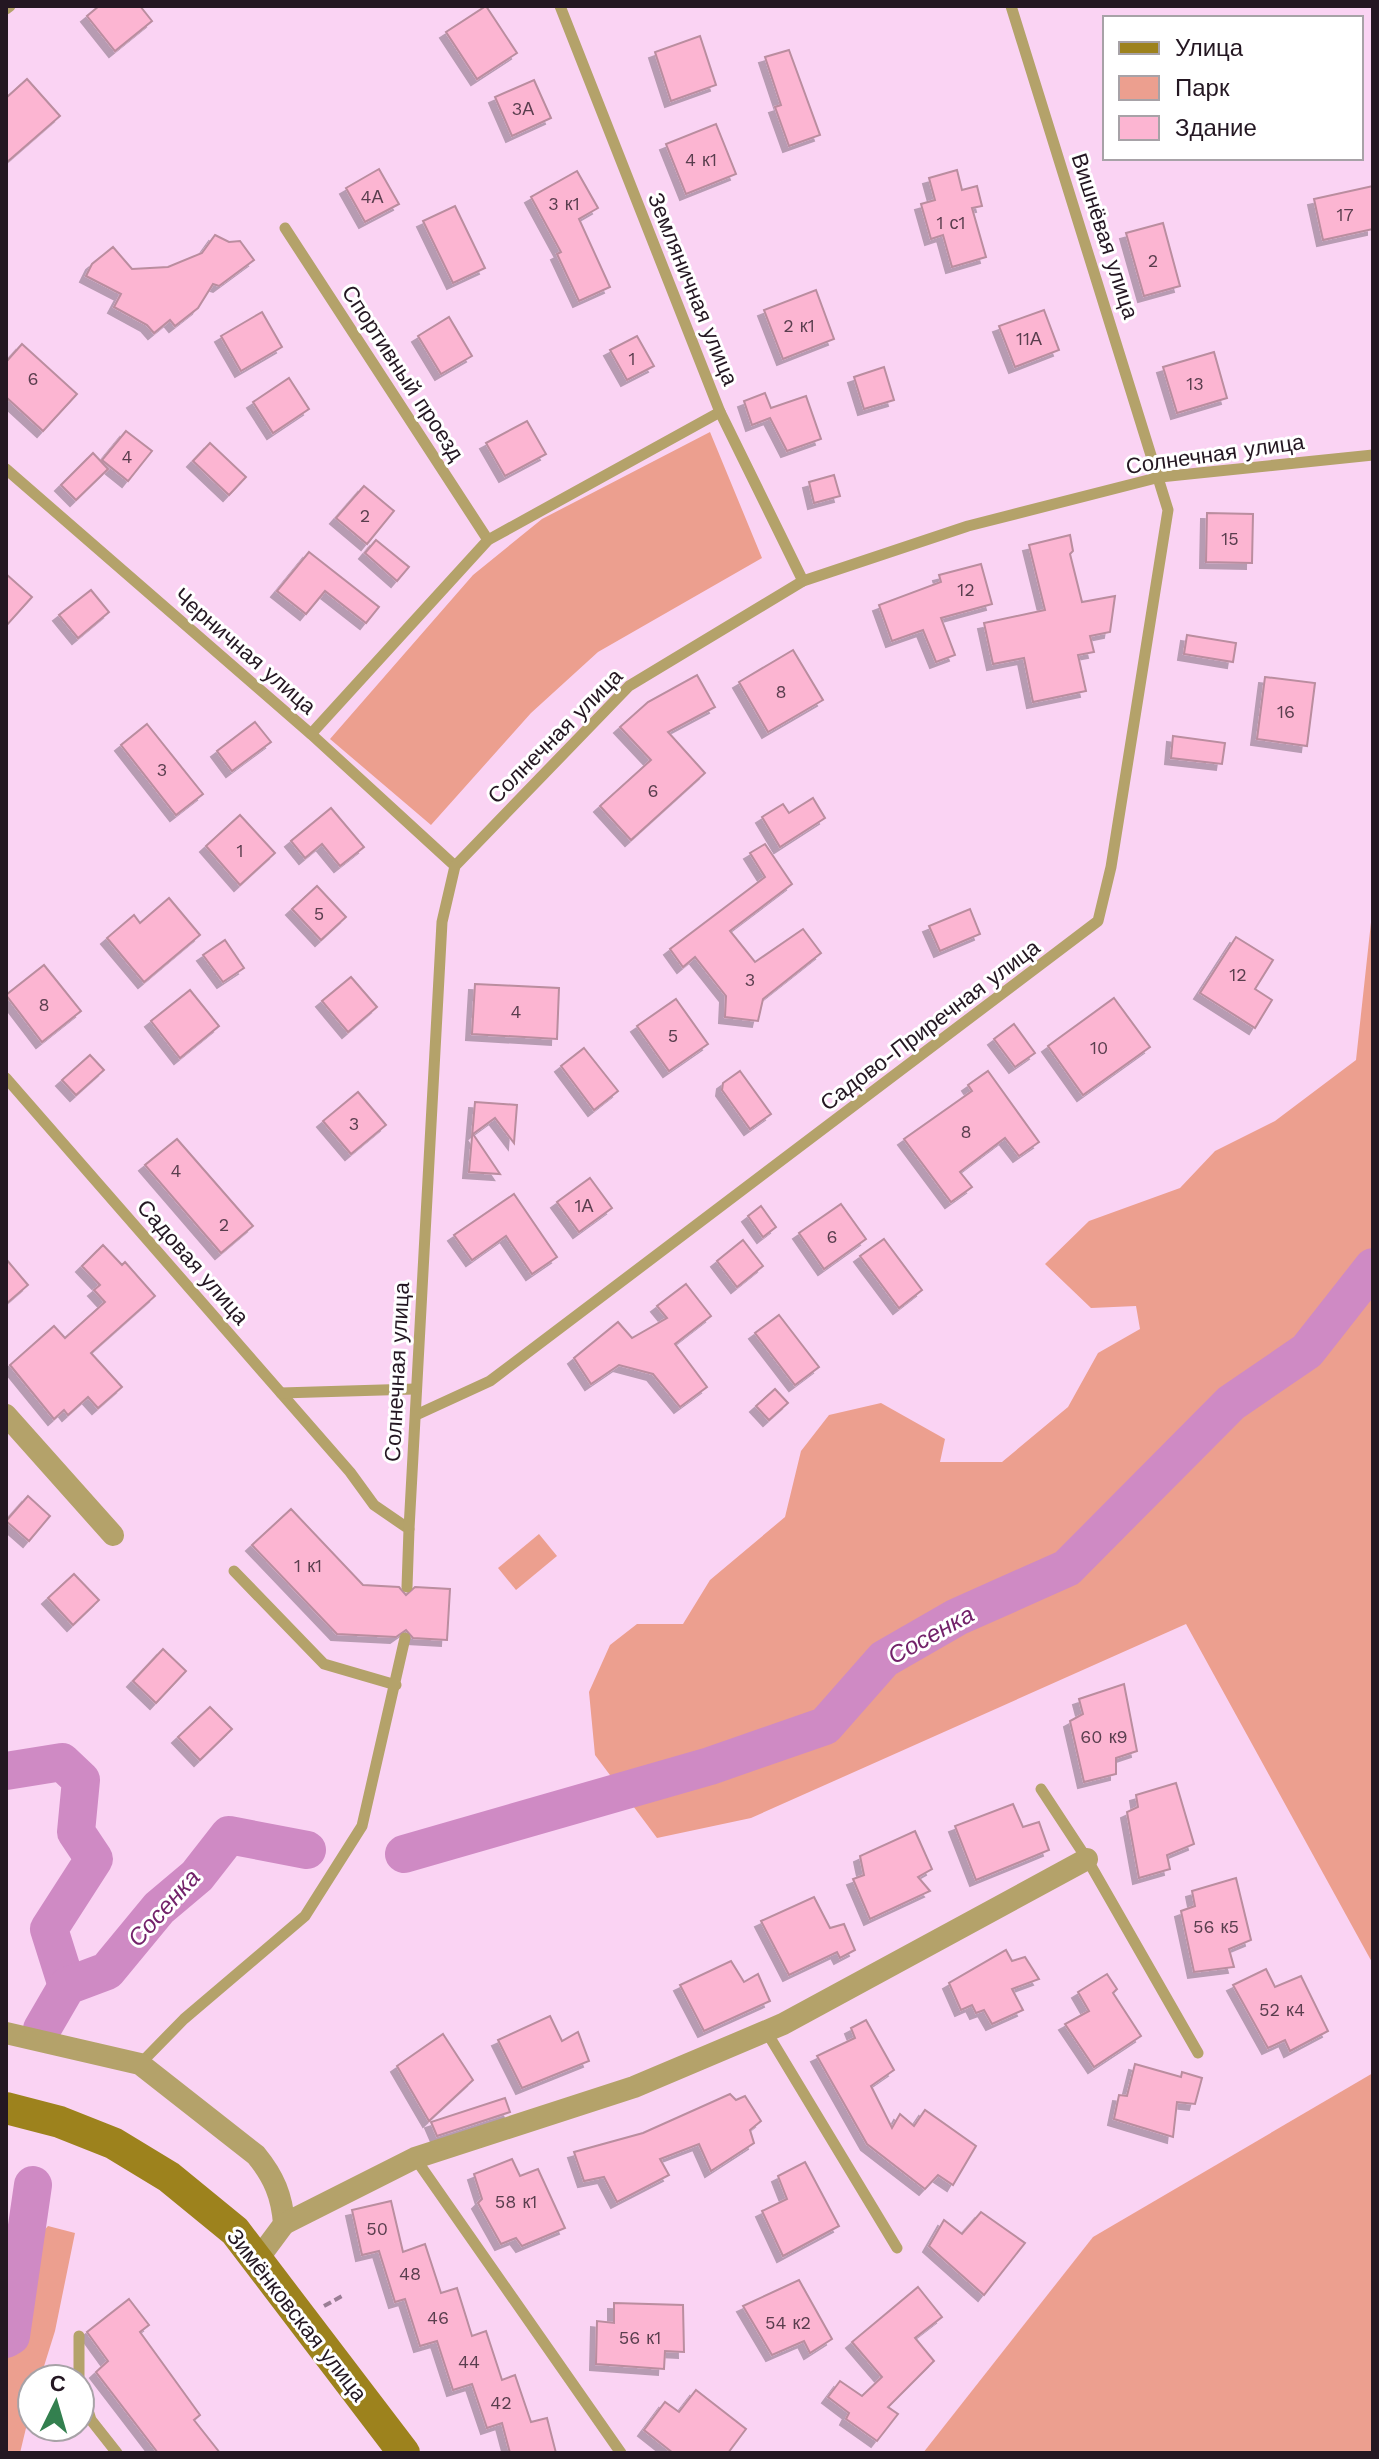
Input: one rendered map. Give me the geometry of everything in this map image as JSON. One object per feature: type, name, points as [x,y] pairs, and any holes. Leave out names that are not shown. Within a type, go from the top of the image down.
[{"type":"main road","name":"Зимёнковская улица","points":[[6,2108],[60,2122],[124,2150],[191,2195],[235,2231],[404,2453]]},
{"type":"street","points":[[6,1415],[113,1535]]},
{"type":"street","points":[[258,2259],[284,2224],[415,2158],[634,2087],[766,2031],[1087,1859]]},
{"type":"street","points":[[6,2033],[140,2064],[256,2155],[270,2173],[283,2200],[284,2224]]},
{"type":"lane","name":"Земляничная улица","points":[[560,6],[720,412],[803,581]]},
{"type":"lane","name":"Вишнёвая улица","points":[[1011,6],[1160,477]]},
{"type":"lane","name":"Спортивный проезд","points":[[285,228],[488,540]]},
{"type":"lane","points":[[311,734],[488,540],[720,412]]},
{"type":"lane","name":"Солнечная улица","points":[[407,1587],[415,1389],[442,922],[455,866],[629,686],[803,581],[968,526],[1160,477],[1373,455]]},
{"type":"lane","name":"Черничная улица","points":[[6,469],[311,734],[455,866]]},
{"type":"lane","name":"Садово-Приречная улица","points":[[416,1415],[490,1381],[1098,921],[1111,867],[1168,510],[1160,477]]},
{"type":"lane","name":"Садовая улица","points":[[6,1078],[350,1472],[374,1505],[409,1529]]},
{"type":"lane","points":[[281,1393],[415,1389]]},
{"type":"lane","points":[[234,1571],[324,1664],[396,1685]]},
{"type":"lane","points":[[140,2064],[184,2019],[305,1916],[362,1826],[405,1638]]},
{"type":"lane","points":[[1041,1789],[1087,1859],[1198,2053]]},
{"type":"lane","points":[[766,2031],[897,2248]]},
{"type":"lane","points":[[415,2158],[621,2453]]},
{"type":"lane","points":[[79,2336],[79,2363]]},
{"type":"lane","points":[[96,2426],[117,2453]]},
{"type":"green space","points":[[710,432],[762,558],[598,652],[531,713],[431,825],[330,739],[473,575],[542,519]]},
{"type":"green space","points":[[1373,904],[1373,1964],[1186,1624],[751,1818],[657,1838],[595,1755],[589,1692],[610,1645],[637,1624],[683,1624],[710,1580],[785,1517],[801,1451],[829,1415],[881,1403],[945,1439],[940,1462],[1002,1462],[1068,1407],[1098,1353],[1140,1329],[1136,1306],[1091,1308],[1045,1264],[1089,1221],[1180,1188],[1215,1151],[1275,1121],[1356,1060]]},
{"type":"green space","points":[[539,1534],[557,1556],[516,1590],[498,1568]]},
{"type":"green space","points":[[1373,2073],[1373,2453],[923,2453],[1093,2237]]},
{"type":"green space","points":[[48,2226],[75,2233],[55,2331],[45,2363],[16,2363],[16,2443],[22,2443],[20,2453],[6,2453],[6,2297],[21,2255]]},
{"type":"building","points":[[99,6],[140,6],[152,21],[115,51],[87,16]]},
{"type":"building","points":[[486,6],[517,53],[477,79],[446,32]]},
{"type":"building","points":[[700,36],[716,85],[671,101],[655,52]]},
{"type":"building","points":[[789,50],[820,135],[789,146],[775,107],[781,105],[765,57]]},
{"type":"building","points":[[27,79],[60,116],[6,163],[6,98]]},
{"type":"building","points":[[534,80],[551,118],[512,136],[495,97]]},
{"type":"building","points":[[716,124],[736,174],[686,194],[666,144]]},
{"type":"building","points":[[379,169],[399,204],[365,222],[346,188]]},
{"type":"building","points":[[957,170],[962,190],[977,186],[982,206],[972,208],[986,257],[952,267],[943,235],[931,239],[921,204],[935,200],[929,178]]},
{"type":"building","points":[[577,171],[598,208],[579,219],[610,287],[579,301],[557,254],[561,252],[531,197]]},
{"type":"building","points":[[1373,186],[1373,229],[1323,240],[1314,199]]},
{"type":"building","points":[[455,206],[485,268],[453,283],[423,221]]},
{"type":"building","points":[[1163,223],[1180,286],[1144,296],[1126,233]]},
{"type":"building","points":[[215,235],[229,242],[240,241],[254,260],[219,286],[213,284],[198,308],[175,326],[170,320],[154,333],[147,325],[114,307],[121,294],[86,276],[92,264],[113,247],[132,269],[168,267],[202,253]]},
{"type":"building","points":[[816,290],[834,339],[783,359],[764,310]]},
{"type":"building","points":[[1044,310],[1059,350],[1015,367],[999,326]]},
{"type":"building","points":[[262,312],[282,347],[241,371],[221,336]]},
{"type":"building","points":[[449,317],[472,356],[441,374],[418,336]]},
{"type":"building","points":[[637,336],[654,366],[627,380],[610,350]]},
{"type":"building","points":[[22,344],[77,394],[43,431],[6,397],[6,362]]},
{"type":"building","points":[[1214,352],[1227,398],[1177,413],[1163,367]]},
{"type":"building","points":[[884,367],[894,400],[864,409],[854,377]]},
{"type":"building","points":[[289,378],[309,409],[273,433],[253,402]]},
{"type":"building","points":[[765,393],[771,408],[806,396],[821,439],[787,451],[770,418],[752,425],[744,401]]},
{"type":"building","points":[[527,421],[546,454],[505,476],[486,443]]},
{"type":"building","points":[[126,431],[152,451],[128,481],[102,460]]},
{"type":"building","points":[[210,443],[246,477],[229,495],[193,461]]},
{"type":"building","points":[[93,453],[108,469],[76,500],[61,485]]},
{"type":"building","points":[[834,475],[840,496],[814,503],[809,482]]},
{"type":"building","points":[[364,486],[394,511],[367,544],[336,518]]},
{"type":"building","points":[[1207,513],[1253,514],[1252,563],[1206,562]]},
{"type":"building","points":[[1070,535],[1073,551],[1070,554],[1082,602],[1115,596],[1110,632],[1090,636],[1094,652],[1078,655],[1086,691],[1033,702],[1024,658],[993,664],[984,623],[1045,610],[1029,545]]},
{"type":"building","points":[[376,540],[409,567],[397,581],[365,553]]},
{"type":"building","points":[[309,552],[379,607],[366,623],[325,591],[306,614],[277,591]]},
{"type":"building","points":[[981,564],[992,604],[941,618],[955,655],[936,662],[923,630],[892,641],[879,605],[941,582],[939,575]]},
{"type":"building","points":[[6,574],[32,597],[6,626]]},
{"type":"building","points":[[91,590],[109,612],[78,638],[59,615]]},
{"type":"building","points":[[1187,635],[1236,643],[1233,662],[1184,654]]},
{"type":"building","points":[[793,650],[823,700],[768,732],[739,682]]},
{"type":"building","points":[[697,675],[715,707],[668,732],[705,773],[631,840],[600,806],[651,760],[620,727],[648,702]]},
{"type":"building","points":[[1265,677],[1315,683],[1307,746],[1257,739]]},
{"type":"building","points":[[255,722],[271,742],[232,771],[217,751]]},
{"type":"building","points":[[147,724],[203,794],[176,815],[121,745]]},
{"type":"building","points":[[1173,736],[1225,743],[1222,764],[1171,758]]},
{"type":"building","points":[[813,798],[825,818],[780,847],[762,817],[783,804],[789,813]]},
{"type":"building","points":[[331,808],[364,847],[340,866],[322,844],[305,858],[291,841]]},
{"type":"building","points":[[240,815],[275,853],[240,885],[206,846]]},
{"type":"building","points":[[765,844],[792,884],[730,931],[755,962],[803,929],[821,953],[763,999],[758,1021],[725,1017],[726,996],[695,957],[683,967],[670,949],[765,877],[750,853]]},
{"type":"building","points":[[317,886],[346,917],[321,940],[292,909]]},
{"type":"building","points":[[169,898],[200,935],[144,982],[107,938],[134,915],[140,923]]},
{"type":"building","points":[[970,909],[980,934],[940,951],[929,926]]},
{"type":"building","points":[[1236,937],[1273,960],[1255,989],[1272,1000],[1255,1028],[1200,993]]},
{"type":"building","points":[[225,940],[244,968],[223,982],[203,955]]},
{"type":"building","points":[[44,965],[81,1011],[42,1042],[6,995]]},
{"type":"building","points":[[351,977],[377,1007],[348,1032],[322,1001]]},
{"type":"building","points":[[475,984],[559,988],[557,1039],[472,1034]]},
{"type":"building","points":[[190,990],[219,1026],[180,1058],[151,1021]]},
{"type":"building","points":[[1114,998],[1150,1047],[1083,1095],[1048,1046]]},
{"type":"building","points":[[676,999],[708,1044],[669,1071],[637,1026]]},
{"type":"building","points":[[1014,1024],[1035,1053],[1015,1067],[994,1039]]},
{"type":"building","points":[[584,1048],[618,1091],[594,1110],[561,1066]]},
{"type":"building","points":[[90,1055],[104,1070],[76,1095],[62,1080]]},
{"type":"building","points":[[740,1071],[771,1114],[750,1129],[722,1090],[723,1083]]},
{"type":"building","points":[[988,1071],[1039,1142],[1019,1156],[1005,1138],[960,1172],[972,1187],[951,1202],[904,1139],[972,1091],[968,1085]]},
{"type":"building","points":[[358,1092],[386,1125],[351,1154],[323,1121]]},
{"type":"building","points":[[475,1102],[517,1105],[514,1143],[495,1118],[473,1134],[500,1174],[469,1172]]},
{"type":"building","points":[[177,1139],[253,1226],[221,1253],[145,1165]]},
{"type":"building","points":[[590,1178],[612,1208],[579,1232],[557,1202]]},
{"type":"building","points":[[514,1194],[557,1257],[532,1274],[506,1236],[472,1260],[454,1235]]},
{"type":"building","points":[[841,1204],[866,1239],[824,1269],[799,1233]]},
{"type":"building","points":[[761,1206],[776,1227],[763,1237],[748,1216]]},
{"type":"building","points":[[884,1239],[922,1290],[899,1308],[860,1256]]},
{"type":"building","points":[[743,1240],[763,1266],[737,1287],[717,1261]]},
{"type":"building","points":[[103,1245],[122,1265],[125,1262],[155,1296],[91,1353],[122,1387],[98,1408],[88,1397],[68,1415],[64,1410],[54,1419],[10,1365],[54,1326],[65,1338],[105,1302],[94,1290],[100,1285],[82,1266]]},
{"type":"building","points":[[6,1259],[28,1285],[6,1304]]},
{"type":"building","points":[[686,1284],[711,1316],[675,1344],[707,1387],[680,1407],[653,1374],[619,1365],[591,1384],[574,1358],[618,1322],[632,1338],[667,1318],[657,1306]]},
{"type":"building","points":[[779,1315],[819,1367],[795,1385],[755,1333]]},
{"type":"building","points":[[775,1389],[788,1403],[769,1420],[756,1406]]},
{"type":"building","points":[[28,1496],[50,1516],[29,1541],[6,1521]]},
{"type":"building","points":[[291,1509],[363,1585],[399,1587],[406,1595],[415,1587],[450,1589],[447,1640],[413,1638],[406,1630],[396,1637],[337,1634],[252,1545]]},
{"type":"building","points":[[74,1574],[99,1600],[73,1625],[48,1598]]},
{"type":"building","points":[[163,1649],[186,1671],[156,1703],[133,1681]]},
{"type":"building","points":[[1124,1684],[1137,1751],[1116,1758],[1116,1774],[1084,1782],[1070,1721],[1083,1714],[1079,1699]]},
{"type":"building","points":[[210,1707],[232,1729],[200,1760],[178,1737]]},
{"type":"building","points":[[1176,1783],[1194,1844],[1167,1855],[1170,1869],[1139,1878],[1127,1812],[1138,1807],[1136,1795]]},
{"type":"building","points":[[1013,1804],[1023,1827],[1039,1822],[1049,1850],[976,1880],[955,1826]]},
{"type":"building","points":[[915,1831],[932,1869],[918,1877],[930,1891],[870,1919],[853,1879],[864,1875],[860,1856]]},
{"type":"building","points":[[1236,1878],[1251,1940],[1229,1949],[1234,1967],[1194,1972],[1181,1911],[1195,1906],[1192,1891]]},
{"type":"building","points":[[814,1897],[830,1928],[844,1924],[855,1950],[840,1958],[837,1952],[789,1975],[761,1921]]},
{"type":"building","points":[[1006,1950],[1012,1961],[1025,1957],[1039,1979],[1012,1989],[1023,2010],[992,2024],[984,2010],[976,2013],[972,2005],[961,2010],[949,1983]]},
{"type":"building","points":[[731,1961],[744,1982],[758,1974],[770,2001],[704,2031],[680,1985]]},
{"type":"building","points":[[1266,1969],[1275,1987],[1301,1976],[1328,2031],[1290,2051],[1285,2040],[1268,2048],[1233,1985]]},
{"type":"building","points":[[1107,1974],[1117,1989],[1113,1993],[1141,2036],[1094,2067],[1065,2024],[1089,2011],[1078,1992]]},
{"type":"building","points":[[550,2016],[562,2041],[578,2032],[589,2061],[522,2088],[498,2040]]},
{"type":"building","points":[[866,2020],[894,2070],[871,2086],[892,2128],[900,2114],[914,2126],[925,2110],[976,2146],[953,2185],[938,2175],[925,2189],[867,2144],[817,2056],[855,2038],[851,2028]]},
{"type":"building","points":[[443,2034],[473,2080],[429,2121],[397,2066]]},
{"type":"building","points":[[1135,2064],[1181,2077],[1182,2072],[1202,2078],[1195,2104],[1177,2102],[1173,2137],[1114,2119],[1119,2095],[1127,2096]]},
{"type":"building","points":[[730,2094],[736,2100],[745,2096],[761,2121],[750,2130],[754,2143],[711,2171],[699,2144],[660,2159],[669,2175],[617,2202],[604,2177],[584,2181],[574,2152],[643,2133]]},
{"type":"building","points":[[505,2098],[510,2112],[437,2136],[431,2122]]},
{"type":"building","points":[[512,2159],[520,2176],[538,2169],[565,2228],[522,2246],[516,2238],[501,2244],[478,2203],[482,2199],[474,2174]]},
{"type":"building","points":[[805,2162],[839,2226],[783,2256],[762,2211],[787,2199],[778,2176]]},
{"type":"building","points":[[391,2201],[403,2252],[425,2244],[441,2293],[457,2288],[472,2336],[486,2331],[502,2380],[515,2375],[531,2422],[547,2418],[556,2453],[510,2453],[502,2423],[487,2428],[472,2384],[453,2390],[437,2341],[420,2346],[405,2299],[395,2302],[379,2251],[362,2255],[352,2210]]},
{"type":"building","points":[[981,2212],[1025,2243],[984,2295],[929,2246],[944,2220],[962,2234]]},
{"type":"building","points":[[799,2280],[832,2339],[810,2353],[804,2341],[772,2355],[743,2306]]},
{"type":"building","points":[[918,2287],[942,2317],[915,2338],[934,2361],[888,2407],[898,2414],[877,2441],[846,2419],[849,2413],[828,2397],[840,2381],[862,2396],[882,2377],[852,2342]]},
{"type":"building","points":[[129,2299],[149,2325],[140,2332],[200,2415],[194,2420],[220,2453],[158,2453],[96,2372],[108,2361],[87,2332]]},
{"type":"building","points":[[614,2303],[683,2305],[684,2352],[665,2351],[664,2369],[596,2364],[597,2321],[614,2323]]},
{"type":"building","points":[[696,2390],[746,2429],[728,2453],[673,2453],[644,2430],[665,2402],[679,2412]]},
{"type":"waterway","name":"Сосенка","points":[[404,1854],[710,1766],[825,1726],[884,1659],[957,1617],[1067,1568],[1231,1403],[1307,1351],[1373,1267]]},
{"type":"waterway","points":[[6,1771],[62,1762],[81,1780],[76,1832],[94,1859],[49,1929],[67,1986]]},
{"type":"waterway","name":"Сосенка","points":[[42,2029],[67,1986],[107,1971],[159,1908],[197,1876],[229,1835],[307,1850]]},
{"type":"waterway","name":"Сосенка","points":[[6,2339],[11,2336],[33,2185]]}]
